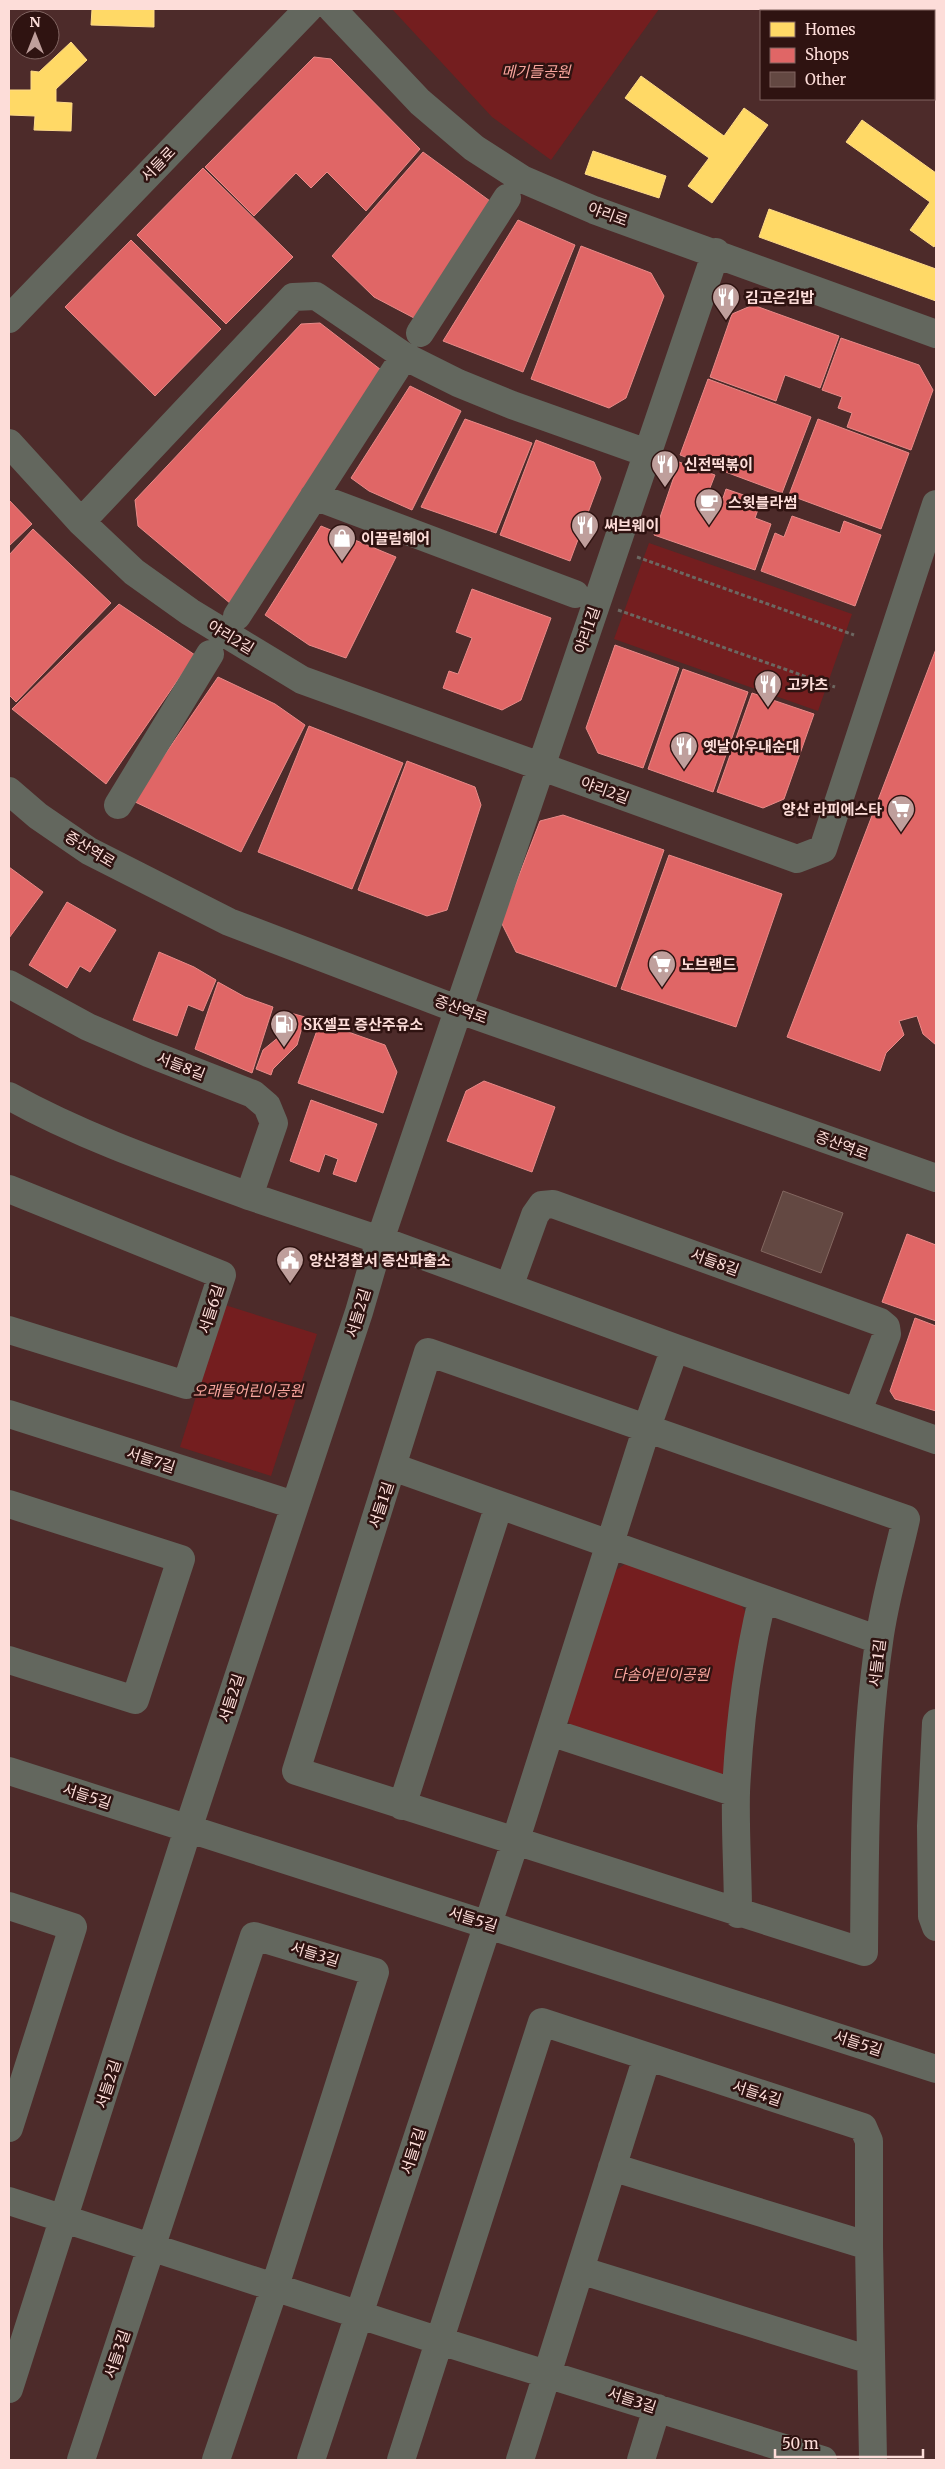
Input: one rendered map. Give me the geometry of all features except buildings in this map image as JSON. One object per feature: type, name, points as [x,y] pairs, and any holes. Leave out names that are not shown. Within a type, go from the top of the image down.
[{"type":"street","name":"서들로","points":[[9,319],[308,9]]},
{"type":"street","name":"야리로","points":[[332,9],[420,102],[474,148],[522,180],[594,210],[716,252],[936,334]]},
{"type":"street","points":[[420,333],[507,198]]},
{"type":"street","name":"야리1길","points":[[457,1009],[716,252]]},
{"type":"street","points":[[81,522],[292,297],[316,296],[404,356],[458,383],[512,405],[647,453]]},
{"type":"street","points":[[237,616],[396,369]]},
{"type":"street","name":"야리2길","points":[[9,443],[81,522],[134,572],[197,616],[302,680],[797,859],[823,849],[936,504]]},
{"type":"street","points":[[314,496],[575,594]]},
{"type":"street","points":[[118,804],[210,654]]},
{"type":"street","name":"증산역로","points":[[9,791],[38,816],[89,851],[228,922],[457,1009],[936,1178]]},
{"type":"street","name":"서들8길","points":[[9,984],[88,1027],[148,1053],[253,1094],[267,1106],[274,1123],[249,1196]]},
{"type":"street","name":"서들2길","points":[[9,2389],[65,2219],[188,1829],[457,1009]]},
{"type":"street","points":[[9,1096],[43,1114],[118,1148],[936,1440]]},
{"type":"street","name":"서들6길","points":[[9,1189],[222,1275],[186,1385],[9,1330]]},
{"type":"street","name":"서들8길","points":[[508,1287],[535,1215],[542,1205],[553,1204],[880,1322],[886,1327],[886,1334],[858,1411]]},
{"type":"street","name":"서들1길","points":[[311,2460],[361,2314],[674,1348]]},
{"type":"street","name":"서들1길","points":[[428,1352],[906,1519],[879,1640],[865,1787],[864,1952],[738,1914],[296,1770],[393,1468],[428,1352]]},
{"type":"street","name":"서들7길","points":[[9,1414],[294,1505]]},
{"type":"street","points":[[393,1468],[879,1640]]},
{"type":"street","points":[[9,1504],[181,1559],[135,1700],[9,1660]]},
{"type":"street","points":[[402,1806],[500,1505]]},
{"type":"street","points":[[738,1914],[736,1793],[743,1701],[750,1647],[762,1600]]},
{"type":"street","points":[[936,1724],[931,1826],[932,1916],[936,1927]]},
{"type":"street","points":[[550,1732],[736,1793]]},
{"type":"street","name":"서들5길","points":[[9,1771],[487,1923],[936,2069]]},
{"type":"street","points":[[9,1906],[73,1927],[9,2128]]},
{"type":"street","name":"서들3길","points":[[81,2460],[254,1936],[375,1972],[275,2286],[216,2460]]},
{"type":"street","points":[[401,2460],[542,2022],[647,2057],[520,2460]]},
{"type":"street","name":"서들4길","points":[[647,2057],[863,2128],[869,2141],[870,2360],[873,2460]]},
{"type":"street","points":[[612,2167],[869,2246]]},
{"type":"street","name":"서들3길","points":[[9,2201],[440,2341],[823,2460]]},
{"type":"street","points":[[580,2270],[870,2360]]},
{"type":"street","points":[[640,2460],[657,2408]]},
{"type":"path","points":[[637,557],[854,635]]},
{"type":"path","points":[[618,610],[835,687]]},
{"type":"green space","name":"메기들공원","points":[[392,9],[659,9],[551,160],[492,117]]},
{"type":"green space","points":[[649,543],[852,614],[818,711],[614,639]]},
{"type":"green space","name":"오래뜰어린이공원","points":[[225,1305],[317,1334],[271,1476],[180,1447]]},
{"type":"green space","name":"다솜어린이공원","points":[[628,1562],[737,1599],[747,1614],[730,1767],[718,1778],[573,1729],[566,1718],[615,1571]]},
{"type":"place","name":"김고은김밥","points":[[726,321]]},
{"type":"place","name":"신전떡볶이","points":[[665,488]]},
{"type":"place","name":"스윗블라썸","points":[[709,526]]},
{"type":"place","name":"써브웨이","points":[[585,549]]},
{"type":"place","name":"이끌림헤어","points":[[342,562]]},
{"type":"place","name":"고카츠","points":[[768,708]]},
{"type":"place","name":"옛날아우내순대","points":[[684,770]]},
{"type":"place","name":"양산 라피에스타","points":[[901,833]]},
{"type":"place","name":"노브랜드","points":[[662,988]]},
{"type":"place","name":"SK셀프 증산주유소","points":[[284,1048]]},
{"type":"place","name":"양산경찰서 증산파출소","points":[[290,1284]]}]
